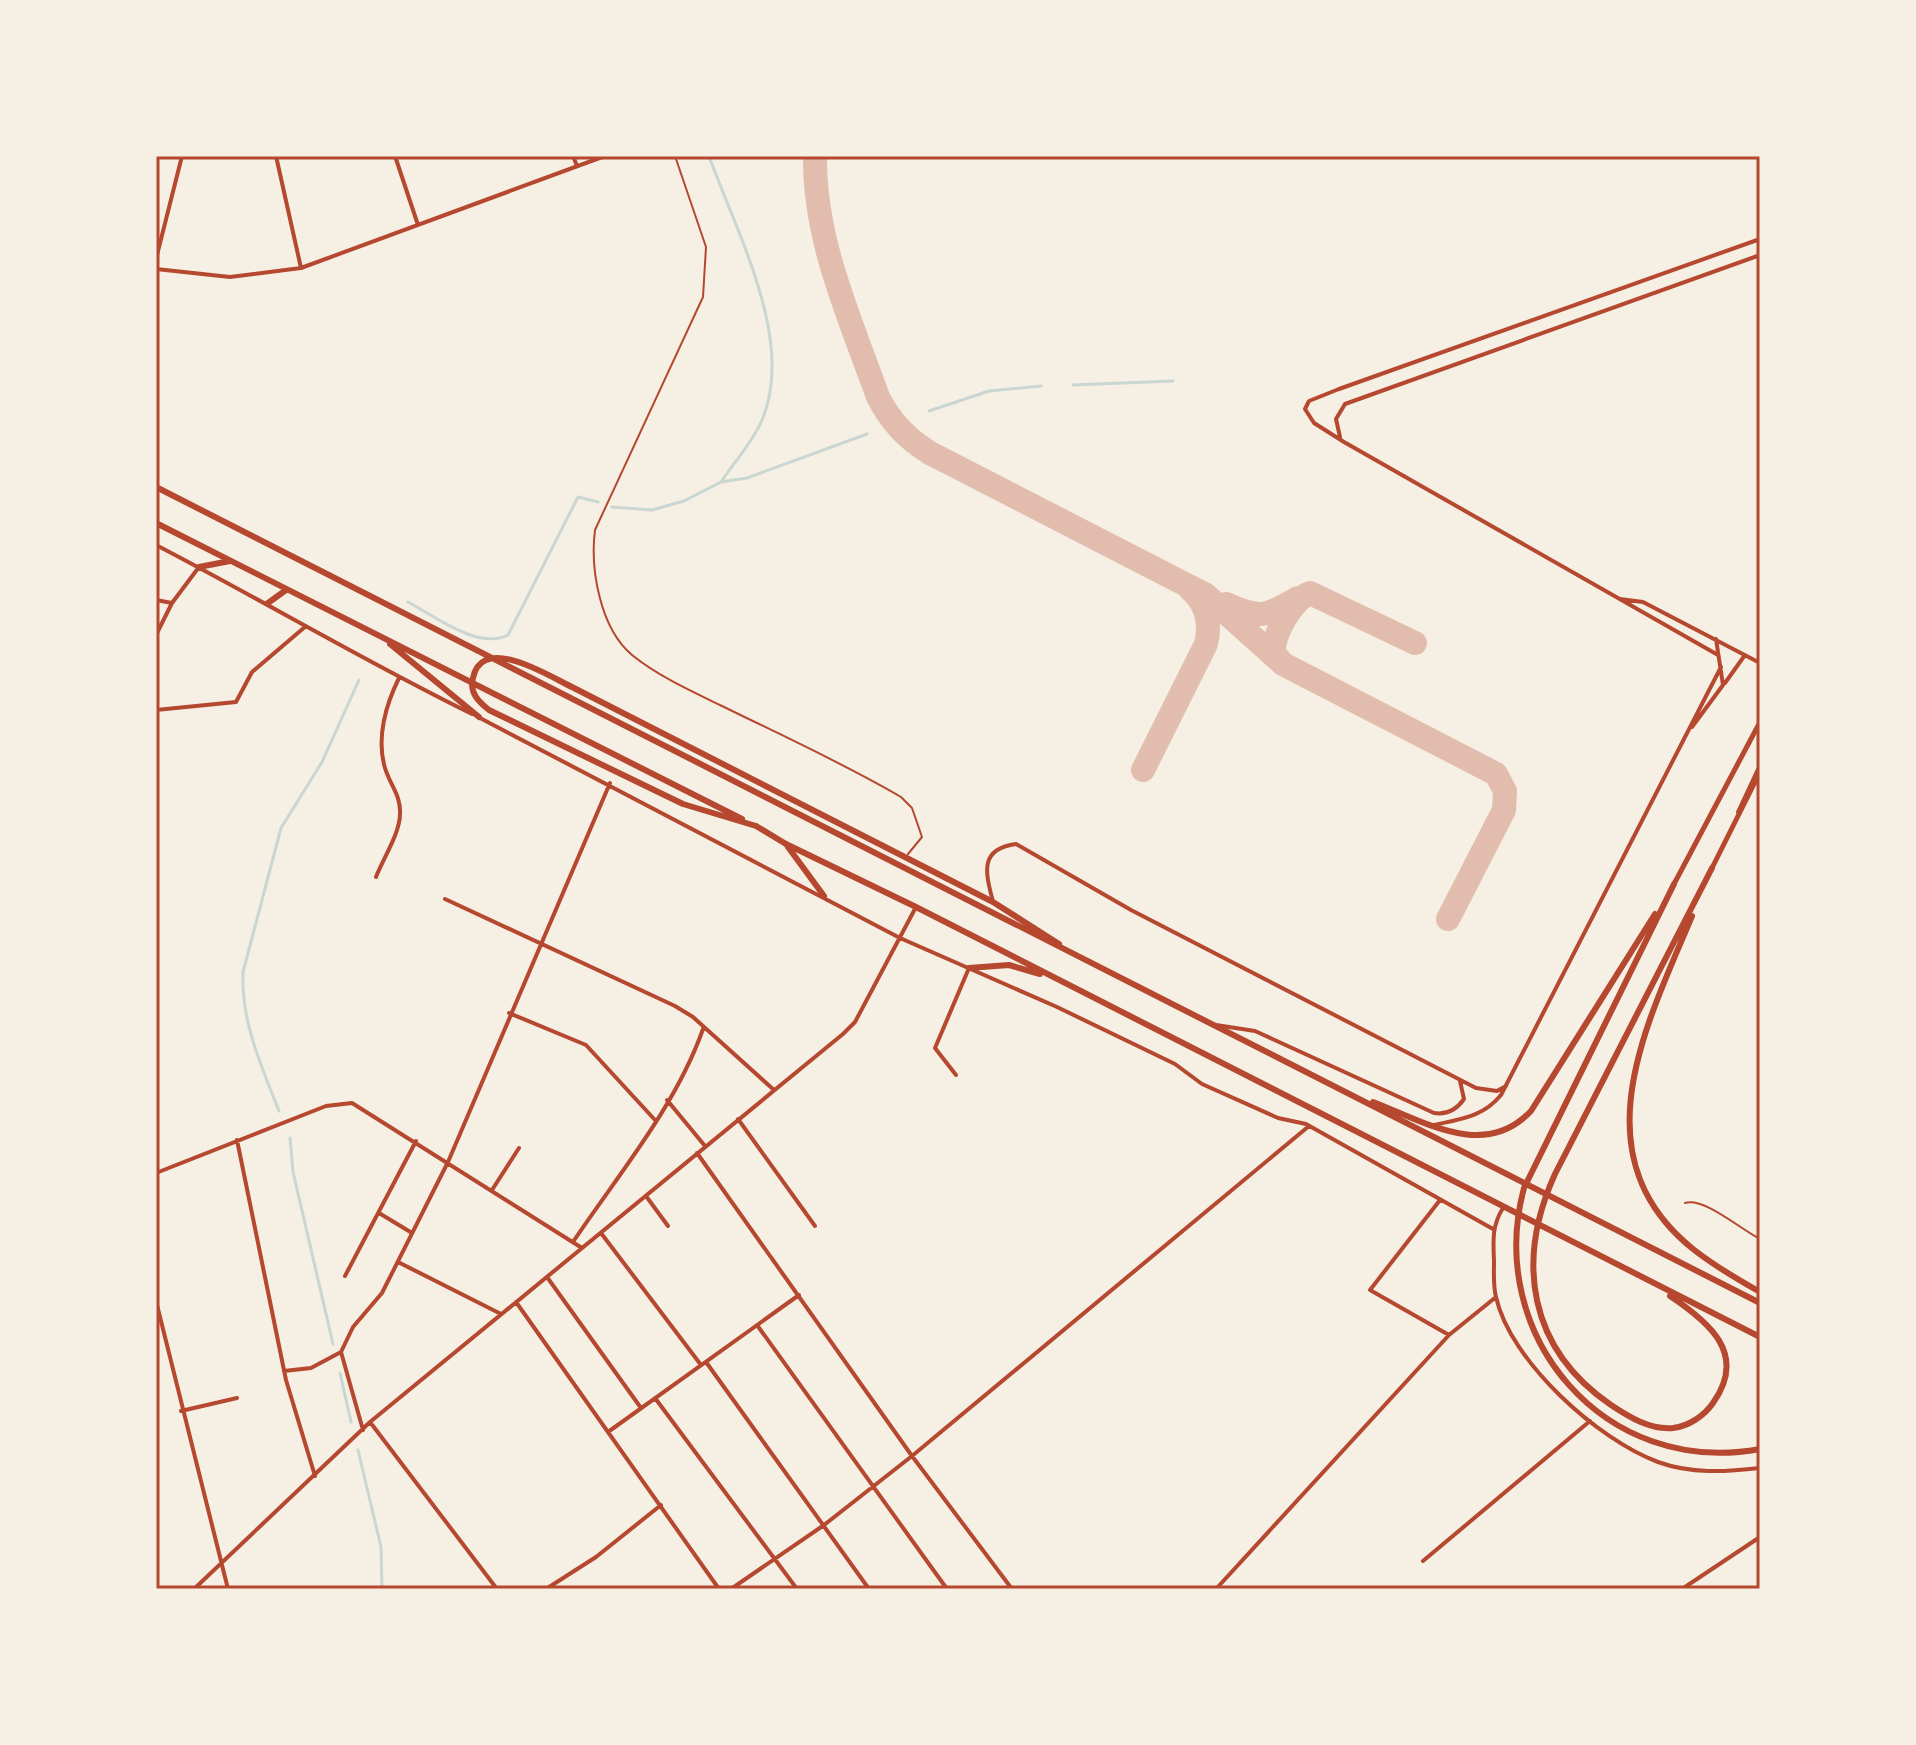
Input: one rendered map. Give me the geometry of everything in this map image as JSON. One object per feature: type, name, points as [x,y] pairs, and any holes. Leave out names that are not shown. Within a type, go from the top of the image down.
[{"type":"main road","points":[[156,487],[1760,1303]]},
{"type":"main road","points":[[156,523],[1760,1337]]},
{"type":"main road","points":[[199,567],[230,561]]},
{"type":"main road","points":[[268,603],[286,590]]},
{"type":"main road","points":[[381,636],[479,717]]},
{"type":"main road","points":[[756,826],[683,804],[480,704],[472,687],[475,671],[489,659],[502,657],[572,687],[993,902],[1085,961]]},
{"type":"main road","points":[[786,844],[824,896]]},
{"type":"main road","points":[[1648,1281],[1711,1328],[1725,1353],[1725,1382],[1718,1395],[1700,1417],[1674,1428],[1651,1426],[1627,1415],[1592,1392],[1567,1366],[1539,1310],[1533,1271],[1533,1244],[1538,1216],[1555,1174],[1712,868]]},
{"type":"main road","points":[[1712,868],[1639,1047],[1629,1086],[1628,1114],[1639,1171],[1658,1210],[1693,1248],[1760,1292]]},
{"type":"main road","points":[[1344,1092],[1433,1125],[1476,1136],[1508,1131],[1521,1122],[1674,884]]},
{"type":"main road","points":[[1674,884],[1524,1188],[1514,1238],[1518,1284],[1529,1324],[1550,1361],[1580,1397],[1624,1428],[1658,1443],[1710,1452],[1760,1449]]},
{"type":"main road","points":[[969,968],[1009,965],[1054,978]]},
{"type":"street","points":[[156,259],[182,156]]},
{"type":"street","points":[[276,156],[301,268]]},
{"type":"street","points":[[395,156],[418,225]]},
{"type":"street","points":[[573,156],[577,166]]},
{"type":"street","points":[[156,269],[230,277],[301,268],[605,156]]},
{"type":"street","points":[[1718,655],[1344,442],[1314,423],[1305,409],[1309,401],[1760,239]]},
{"type":"street","points":[[1344,442],[1336,427],[1336,419],[1345,404],[1760,255]]},
{"type":"street","points":[[156,545],[268,603],[399,678],[610,783],[900,938],[1175,1064],[1202,1084],[1278,1118],[1310,1126],[1493,1229]]},
{"type":"street","points":[[156,635],[172,603],[199,567]]},
{"type":"street","points":[[1618,599],[1643,602],[1760,663]]},
{"type":"street","points":[[156,600],[172,603]]},
{"type":"street","points":[[156,710],[236,702],[252,672],[306,626]]},
{"type":"street","points":[[1716,639],[1723,685]]},
{"type":"street","points":[[1687,731],[1715,701],[1745,655]]},
{"type":"street","points":[[1433,1125],[1470,1118],[1490,1109],[1506,1086],[1721,667]]},
{"type":"street","points":[[376,877],[401,818],[399,793],[385,768],[382,735],[389,699],[399,678]]},
{"type":"street","points":[[1674,884],[1760,722]]},
{"type":"street","points":[[1736,819],[1760,765]]},
{"type":"street","points":[[1712,868],[1760,772]]},
{"type":"street","points":[[284,1371],[311,1368],[341,1352],[353,1327],[382,1293],[448,1162],[508,1013],[610,783]]},
{"type":"street","points":[[993,902],[986,873],[990,857],[1001,846],[1016,844],[1131,910],[1458,1079],[1488,1091],[1506,1086]]},
{"type":"street","points":[[445,899],[648,992],[693,1017],[774,1090]]},
{"type":"street","points":[[194,1589],[223,1565],[370,1422],[855,1022],[916,907]]},
{"type":"street","points":[[956,1075],[935,1048],[969,968]]},
{"type":"street","points":[[508,1013],[586,1045],[655,1120]]},
{"type":"street","points":[[1212,1025],[1255,1031],[1434,1113],[1448,1112],[1464,1099],[1458,1079]]},
{"type":"street","points":[[572,1242],[655,1120],[694,1054],[703,1029]]},
{"type":"street","points":[[667,1100],[705,1146]]},
{"type":"street","points":[[156,1173],[237,1140],[345,1102],[363,1107],[582,1248]]},
{"type":"street","points":[[738,1119],[815,1226]]},
{"type":"street","points":[[731,1589],[824,1525],[912,1456],[1310,1126]]},
{"type":"street","points":[[237,1140],[284,1371],[315,1476]]},
{"type":"street","points":[[345,1276],[416,1141]]},
{"type":"street","points":[[491,1190],[519,1148]]},
{"type":"street","points":[[697,1153],[912,1456],[1012,1589]]},
{"type":"street","points":[[645,1196],[668,1226]]},
{"type":"street","points":[[1440,1200],[1370,1290],[1449,1335]]},
{"type":"street","points":[[1503,1208],[1493,1229],[1496,1297],[1538,1374],[1552,1391],[1636,1451],[1675,1467],[1719,1472],[1760,1468]]},
{"type":"street","points":[[379,1213],[412,1233]]},
{"type":"street","points":[[601,1232],[704,1364],[869,1589]]},
{"type":"street","points":[[398,1262],[501,1314]]},
{"type":"street","points":[[547,1277],[641,1408]]},
{"type":"street","points":[[608,1432],[799,1295]]},
{"type":"street","points":[[1216,1589],[1449,1335],[1496,1297]]},
{"type":"street","points":[[156,1302],[228,1589]]},
{"type":"street","points":[[516,1302],[719,1589]]},
{"type":"street","points":[[757,1325],[947,1589]]},
{"type":"street","points":[[341,1352],[363,1430]]},
{"type":"street","points":[[181,1411],[237,1398]]},
{"type":"street","points":[[655,1398],[797,1589]]},
{"type":"street","points":[[1423,1561],[1590,1421]]},
{"type":"street","points":[[370,1422],[497,1589]]},
{"type":"street","points":[[546,1589],[596,1557],[661,1505]]},
{"type":"street","points":[[1682,1589],[1760,1537]]},
{"type":"lane","points":[[675,156],[701,224],[707,271],[703,297],[693,322],[595,530],[594,573],[609,620],[631,654],[681,686],[901,797],[912,808],[922,837],[906,856]]},
{"type":"lane","points":[[1685,1203],[1708,1205],[1726,1221],[1760,1239]]},
{"type":"waterway","points":[[709,156],[747,252],[767,322],[772,356],[771,389],[762,420],[721,482]]},
{"type":"waterway","points":[[1073,385],[1173,381]]},
{"type":"waterway","points":[[929,411],[989,391],[1041,386]]},
{"type":"waterway","points":[[612,507],[652,510],[684,501],[721,482],[747,478],[867,434]]},
{"type":"waterway","points":[[408,602],[471,635],[496,639],[508,635],[578,497],[598,502]]},
{"type":"waterway","points":[[279,1111],[249,1026],[243,972],[281,828],[322,762],[359,680]]},
{"type":"waterway","points":[[290,1138],[293,1172],[333,1344]]},
{"type":"waterway","points":[[340,1373],[351,1422]]},
{"type":"waterway","points":[[358,1450],[381,1547],[382,1589]]},
{"type":"taxiway","points":[[815,156],[820,218],[845,308],[878,397],[906,435],[930,453],[1206,595],[1283,664],[1496,774],[1505,791],[1504,810],[1448,919]]},
{"type":"taxiway","points":[[1143,770],[1206,644],[1206,614],[1190,589]]},
{"type":"taxiway","points":[[1283,664],[1274,653],[1276,637],[1297,602],[1310,593],[1415,643]]},
{"type":"taxiway","points":[[1226,604],[1263,614],[1298,598]]}]
